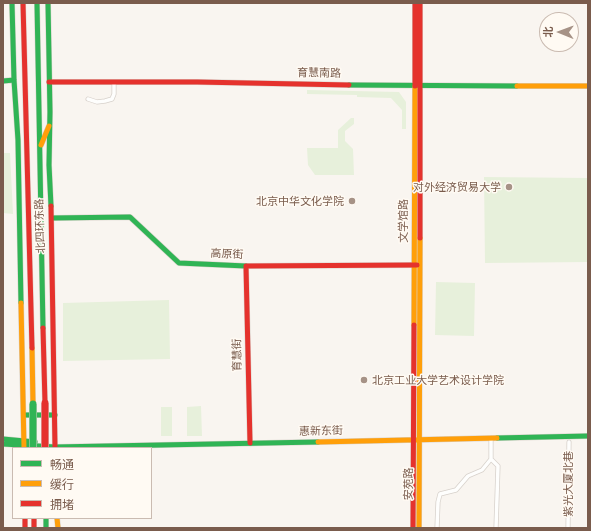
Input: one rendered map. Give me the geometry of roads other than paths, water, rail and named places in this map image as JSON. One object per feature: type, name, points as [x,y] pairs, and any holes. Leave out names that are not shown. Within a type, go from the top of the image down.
[{"type":"main road","name":"北四环东路","points":[[12,3],[14,80],[18,140],[24,444]]},
{"type":"main road","name":"北四环东路","points":[[23,3],[33,447]]},
{"type":"main road","name":"北四环东路","points":[[37,3],[45,447]]},
{"type":"main road","name":"北四环东路","points":[[48,3],[49,165],[52,218],[55,447]]},
{"type":"main road","name":"文学馆路","points":[[415,3],[417,86],[416,440]]},
{"type":"main road","name":"文学馆路","points":[[417,86],[420,3]]},
{"type":"main road","points":[[3,81],[14,80]]},
{"type":"main road","name":"育慧南路","points":[[49,82],[197,82],[417,86],[588,86]]},
{"type":"main road","points":[[40,146],[49,126]]},
{"type":"main road","name":"高原街","points":[[52,218],[130,217],[179,263],[246,266],[416,265]]},
{"type":"main road","name":"育慧街","points":[[246,266],[250,443]]},
{"type":"main road","points":[[24,415],[55,415]]},
{"type":"main road","name":"惠新东街","points":[[94,447],[588,436]]},
{"type":"main road","points":[[3,439],[24,444]]},
{"type":"main road","name":"安苑路","points":[[413,528],[416,440]]},
{"type":"main road","name":"安苑路","points":[[416,440],[418,528]]},
{"type":"main road","points":[[3,444],[24,444]]},
{"type":"main road","name":"惠新东街","points":[[24,444],[47,447]]},
{"type":"street","points":[[88,99],[97,102],[112,99],[114,94],[114,82]]},
{"type":"street","points":[[437,528],[438,502],[440,494],[456,490],[468,476],[482,470],[491,459],[491,438]]},
{"type":"street","name":"紫光大厦北巷","points":[[568,527],[569,442]]},
{"type":"street","points":[[491,459],[498,466],[496,528]]},
{"type":"place","name":"对外经济贸易大学","points":[[509,187]]},
{"type":"place","name":"北京中华文化学院","points":[[352,201]]},
{"type":"place","name":"北京工业大学艺术设计学院","points":[[364,380]]}]
